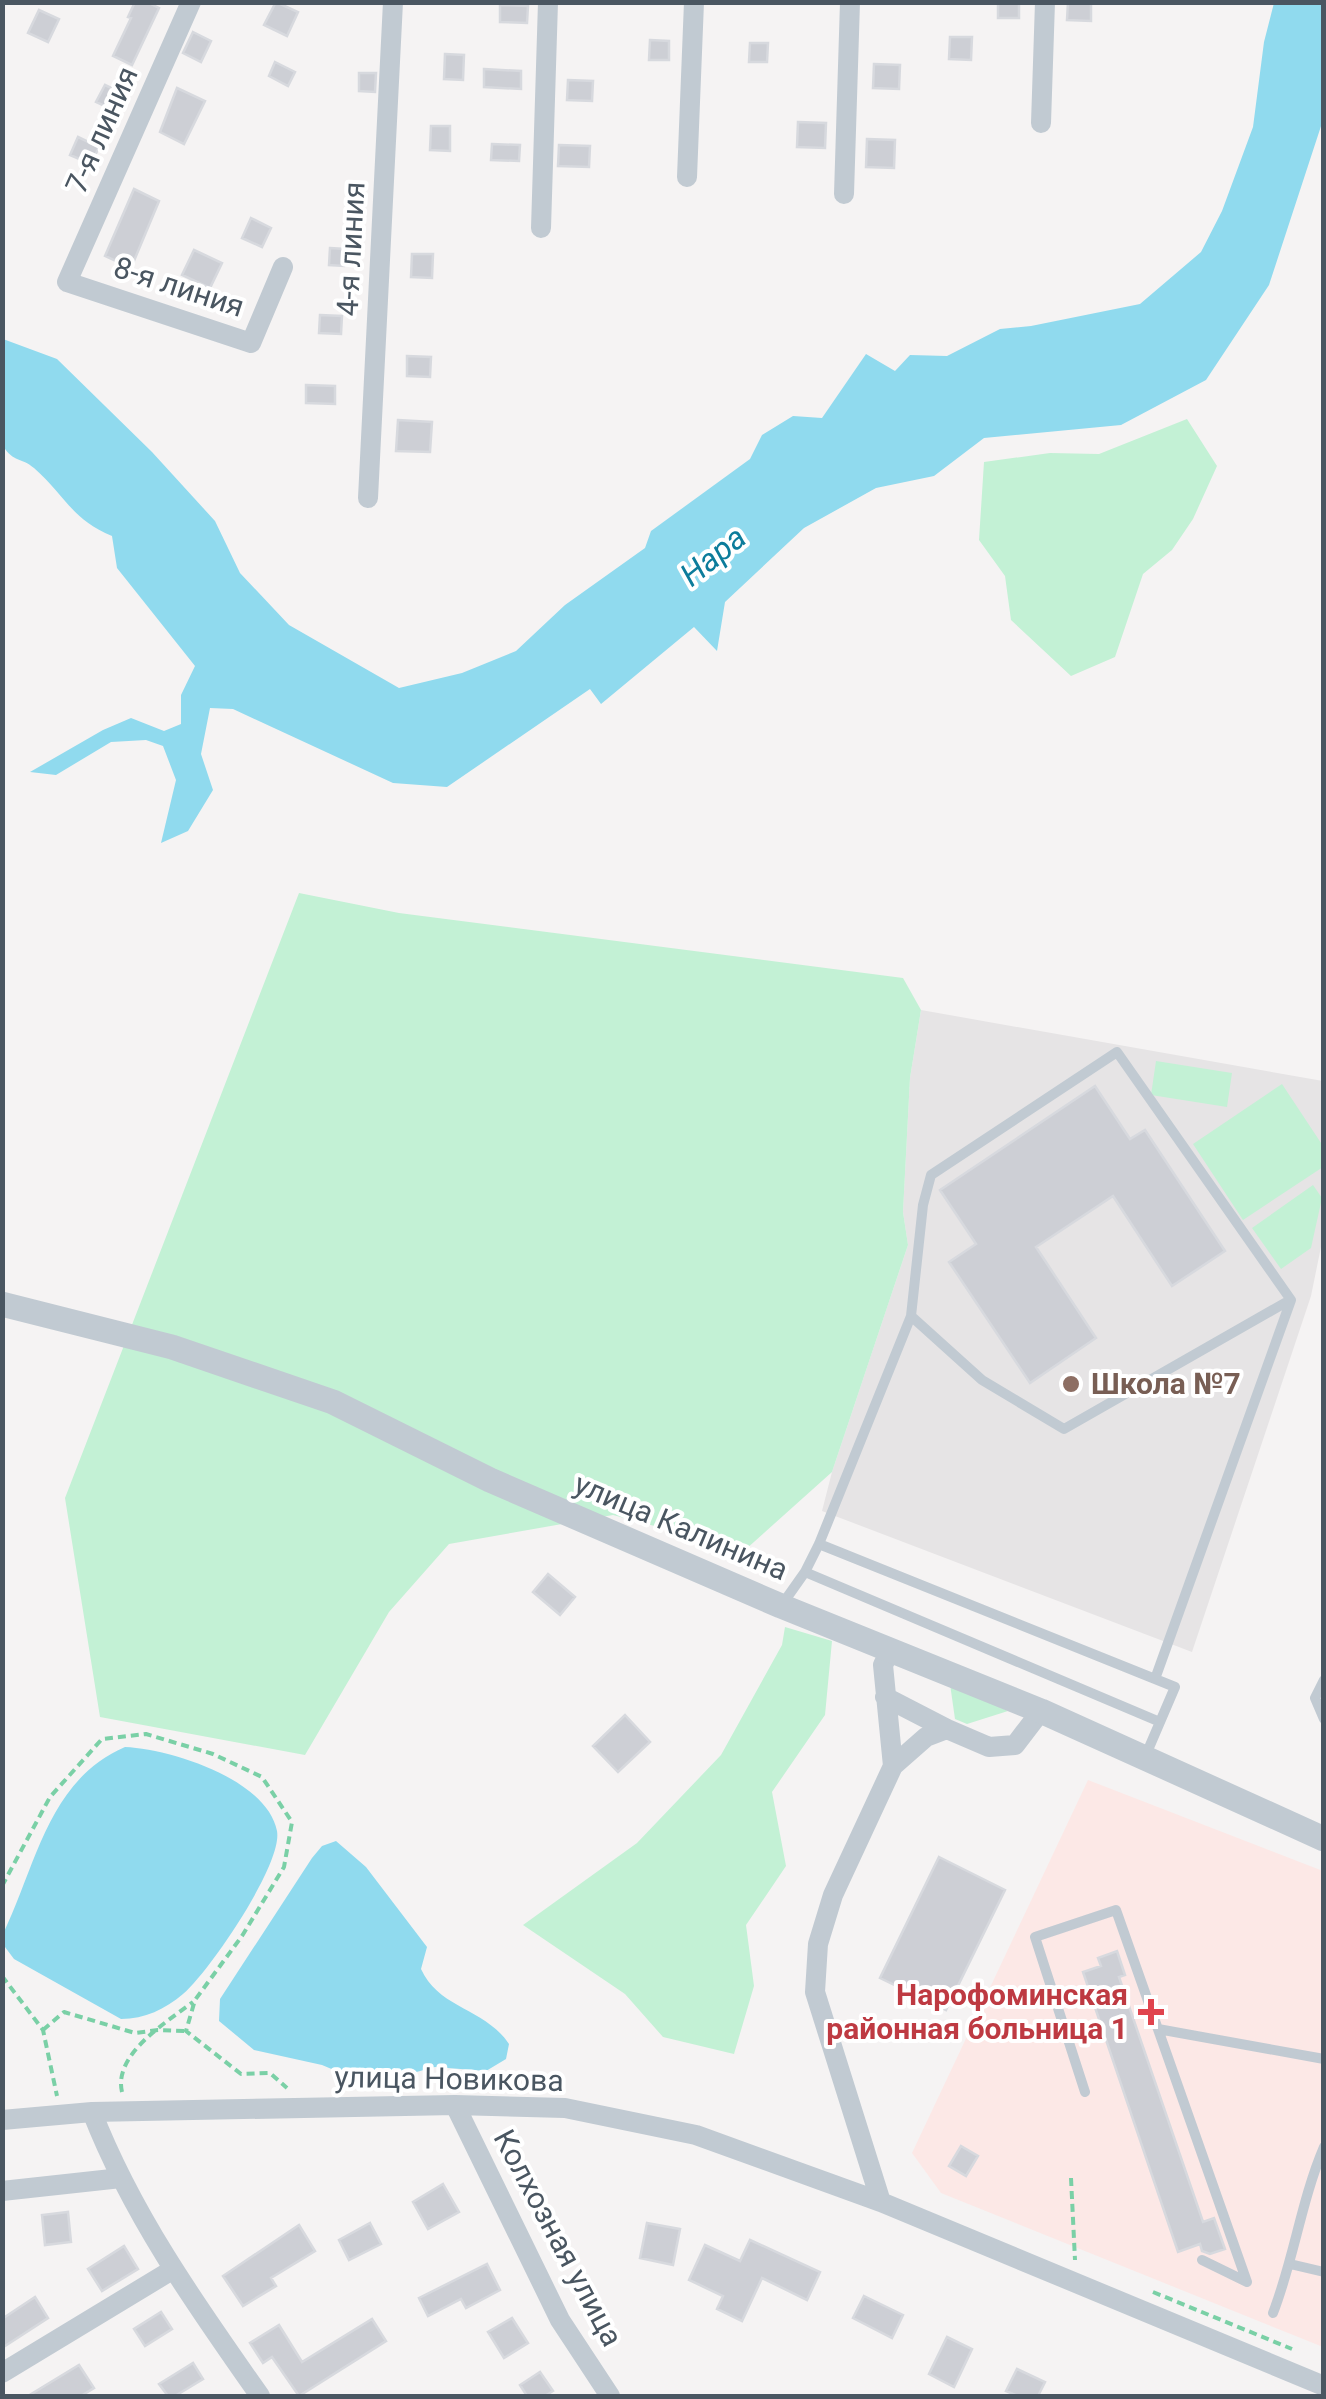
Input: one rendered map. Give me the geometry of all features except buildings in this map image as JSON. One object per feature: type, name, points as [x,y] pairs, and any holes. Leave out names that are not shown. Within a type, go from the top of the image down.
[{"type":"street","name":"7-я линия","points":[[67,282],[191,2]]},
{"type":"street","name":"4-я линия","points":[[368,498],[393,2]]},
{"type":"street","points":[[541,228],[548,2]]},
{"type":"street","points":[[687,177],[694,2]]},
{"type":"street","points":[[844,194],[850,2]]},
{"type":"street","points":[[1041,123],[1045,2]]},
{"type":"street","name":"8-я линия","points":[[67,282],[251,343],[283,267]]},
{"type":"street","name":"улица Калинина","points":[[2,1304],[191,1353],[334,1402],[490,1480],[781,1606],[1041,1711],[1324,1838]]},
{"type":"street","points":[[891,1649],[883,1665],[893,1766]]},
{"type":"street","points":[[884,1698],[989,1748],[1016,1745],[1041,1711]]},
{"type":"street","points":[[882,2202],[815,1992],[818,1944],[833,1895],[893,1766],[926,1737],[948,1729]]},
{"type":"street","name":"улица Новикова","points":[[2,2120],[92,2112],[455,2105],[565,2108],[696,2134],[882,2202],[1324,2386]]},
{"type":"street","name":"Колхозная улица","points":[[455,2105],[560,2320],[610,2396]]},
{"type":"street","points":[[92,2112],[121,2178],[172,2270],[260,2396]]},
{"type":"street","points":[[2,2190],[121,2178]]},
{"type":"street","points":[[2,2373],[172,2270]]},
{"type":"lane","points":[[781,1606],[819,1544],[911,1316],[930,1175],[1117,1052],[1291,1300]]},
{"type":"lane","points":[[911,1316],[982,1380],[1064,1429],[1291,1300]]},
{"type":"lane","points":[[1155,1679],[1291,1300]]},
{"type":"lane","points":[[819,1544],[1175,1687],[1145,1758]]},
{"type":"lane","points":[[805,1572],[1160,1722]]},
{"type":"lane","points":[[1324,1680],[1315,1698],[1324,1719]]},
{"type":"lane","points":[[1085,2092],[1035,1937],[1116,1910],[1247,2282],[1202,2260]]},
{"type":"lane","points":[[1158,2029],[1324,2059]]},
{"type":"lane","points":[[1273,2314],[1290,2264],[1310,2179],[1324,2147]]},
{"type":"lane","points":[[1290,2264],[1324,2272]]},
{"type":"path","points":[[2,1886],[50,1798],[102,1738],[146,1734],[213,1754],[262,1777],[292,1822],[284,1867],[242,1936],[195,2000],[127,2060],[120,2082],[126,2111]]},
{"type":"path","points":[[2,1976],[43,2030],[62,2114]]},
{"type":"path","points":[[186,2031],[195,2000]]},
{"type":"path","points":[[43,2030],[64,2012],[135,2033],[186,2031],[241,2074],[270,2073],[310,2108]]},
{"type":"path","points":[[1071,2178],[1073,2259],[1090,2266]]},
{"type":"path","points":[[1142,2287],[1293,2350]]},
{"type":"shaded area","name":"Школа №7","points":[[921,1010],[1323,1081],[1323,1237],[1311,1296],[1192,1652],[822,1511],[908,1245],[903,1212],[910,1078]]},
{"type":"shaded area","name":"Нарофоминская районная больница 1","points":[[1088,1780],[1323,1871],[1323,2347],[941,2193],[912,2153]]},
{"type":"green space","points":[[1187,419],[1217,466],[1193,519],[1172,550],[1143,574],[1115,657],[1071,676],[1011,620],[1005,576],[979,540],[984,462],[1050,453],[1099,454]]},
{"type":"green space","points":[[299,893],[399,913],[903,978],[921,1010],[910,1078],[903,1212],[908,1245],[832,1472],[745,1550],[613,1515],[449,1544],[389,1612],[305,1755],[100,1717],[65,1498]]},
{"type":"green space","points":[[1156,1061],[1232,1073],[1227,1107],[1151,1095]]},
{"type":"green space","points":[[1282,1084],[1323,1146],[1323,1167],[1243,1220],[1193,1144]]},
{"type":"green space","points":[[1313,1185],[1322,1198],[1311,1248],[1281,1269],[1252,1228]]},
{"type":"green space","points":[[785,1627],[832,1641],[825,1715],[772,1792],[786,1866],[746,1925],[754,1986],[734,2054],[663,2037],[625,1994],[523,1925],[637,1843],[721,1755],[782,1645]]},
{"type":"green space","points":[[950,1684],[1008,1711],[967,1724],[955,1719]]},
{"type":"water","name":"Нара","points":[[1274,3],[1323,3],[1323,120],[1269,285],[1206,380],[1121,425],[984,438],[934,476],[876,488],[804,528],[725,602],[717,651],[694,627],[601,704],[590,689],[447,787],[393,783],[233,709],[210,708],[201,754],[213,790],[188,831],[161,843],[176,780],[163,746],[146,740],[111,742],[56,775],[30,772],[131,718],[164,731],[181,724],[181,695],[195,666],[117,568],[112,536],[87,522],[34,468],[3,446],[3,339],[57,359],[152,452],[215,521],[240,573],[289,625],[399,688],[462,673],[516,651],[565,605],[645,548],[651,531],[750,459],[762,435],[793,416],[822,418],[866,354],[895,371],[910,355],[947,356],[1000,329],[1140,304],[1201,252],[1222,211],[1253,127],[1264,42]]},
{"type":"water","points":[[125,1747],[190,1761],[236,1782],[255,1796],[277,1831],[276,1847],[257,1891],[195,1982],[162,2009],[121,2019],[14,1959],[5,1947],[3,1934],[61,1803],[99,1762]]},
{"type":"water","points":[[336,1841],[366,1867],[427,1947],[421,1969],[429,1982],[450,2001],[499,2032],[509,2044],[506,2059],[486,2071],[435,2067],[398,2077],[353,2078],[322,2065],[254,2050],[219,2021],[220,1999],[312,1858],[322,1846]]},
{"type":"place","name":"Школа №7","points":[[1071,1384]]},
{"type":"place","name":"Нарофоминская районная больница 1","points":[[1151,2012]]}]
